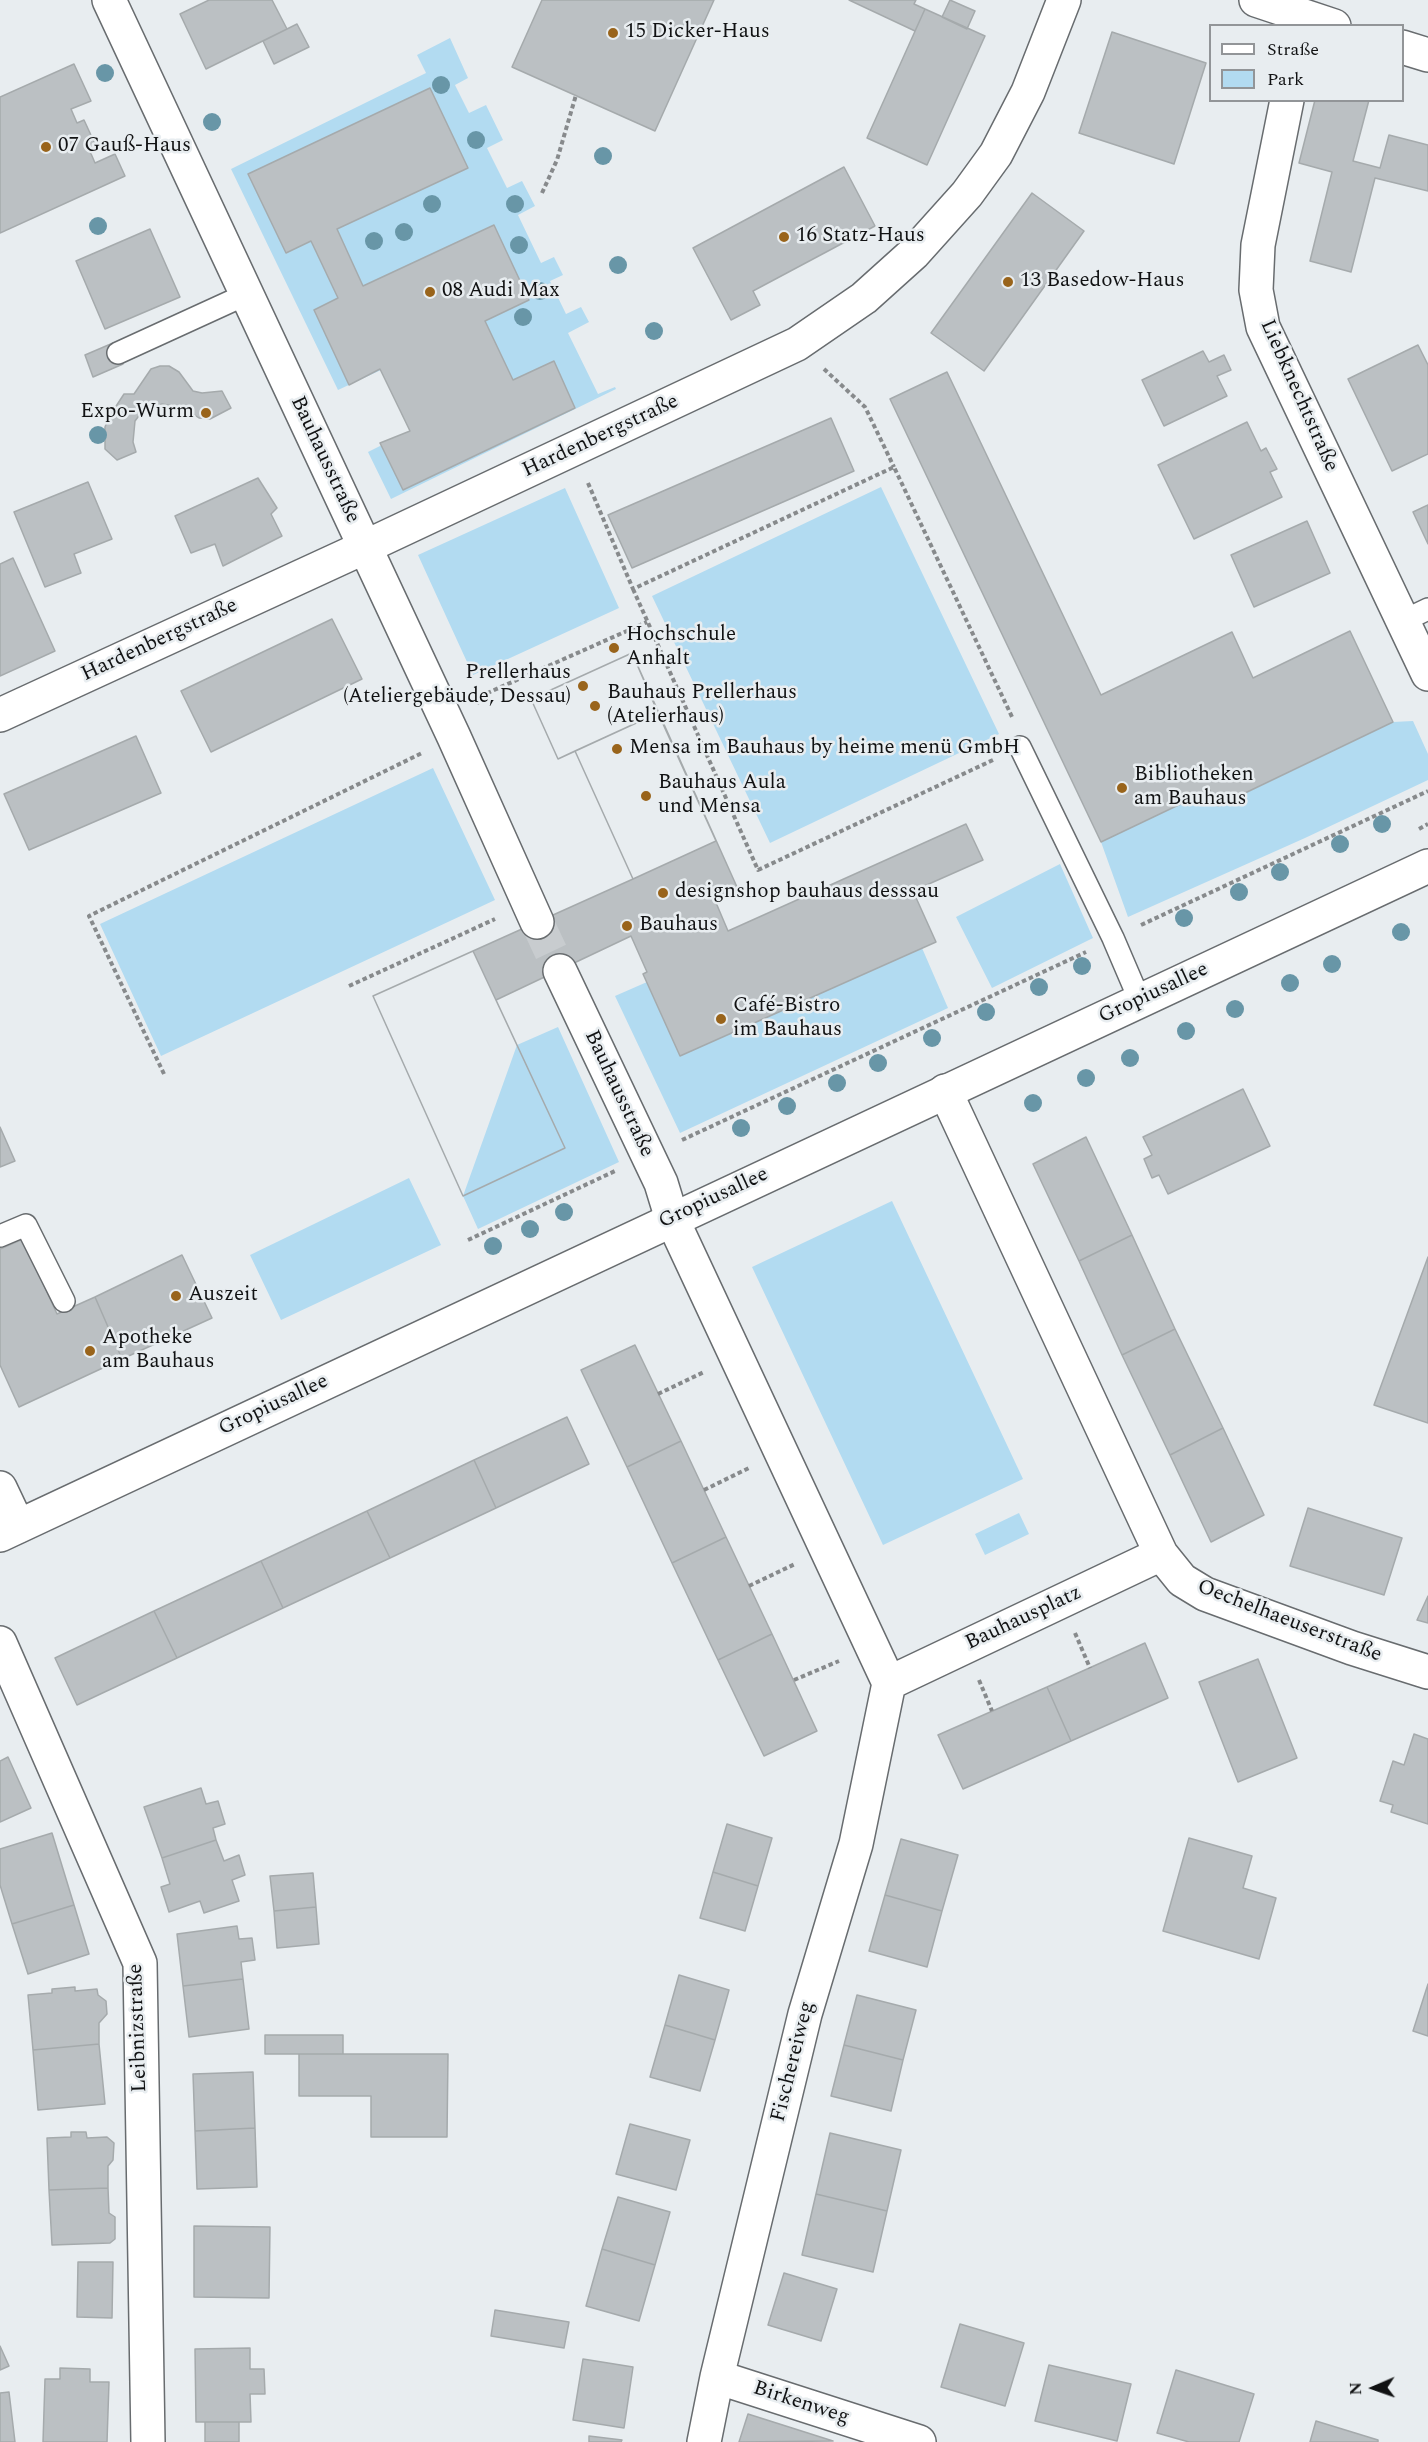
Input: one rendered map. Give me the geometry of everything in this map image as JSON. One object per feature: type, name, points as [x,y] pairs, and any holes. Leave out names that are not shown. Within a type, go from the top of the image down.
[{"type":"street","name":"Bauhausstraße","points":[[109,0],[454,737],[533,913]]},
{"type":"street","name":"Hardenbergstraße","points":[[0,715],[365,548],[797,345],[864,298],[914,253],[967,194],[996,154],[1028,92],[1064,0]]},
{"type":"street","points":[[1256,0],[1328,24]]},
{"type":"street","points":[[1404,48],[1428,55]]},
{"type":"street","name":"Liebknechtstraße","points":[[1287,102],[1258,245],[1256,290],[1263,327],[1416,615],[1428,674]]},
{"type":"street","name":"Gropiusallee","points":[[9,1530],[1428,866]]},
{"type":"street","name":"Bauhausstraße","points":[[560,971],[648,1156],[663,1190],[672,1219]]},
{"type":"street","points":[[945,1091],[1161,1554]]},
{"type":"street","points":[[672,1219],[889,1683]]},
{"type":"street","points":[[0,1488],[9,1530]]},
{"type":"street","name":"Oechelhaeuserstraße","points":[[1161,1554],[1182,1580],[1205,1594],[1352,1648],[1428,1672]]},
{"type":"street","name":"Bauhausplatz","points":[[889,1683],[1161,1554]]},
{"type":"street","name":"Leibnizstraße","points":[[0,1643],[140,1963],[148,2442]]},
{"type":"street","name":"Fischereiweg","points":[[704,2442],[717,2378],[805,2014],[856,1844],[889,1683]]},
{"type":"street","name":"Birkenweg","points":[[717,2378],[919,2442]]},
{"type":"lane","points":[[118,353],[247,294]]},
{"type":"lane","points":[[1020,747],[1113,938],[1140,1001]]},
{"type":"lane","points":[[0,1236],[26,1225],[64,1301]]},
{"type":"path","points":[[542,193],[557,160],[576,95]]},
{"type":"path","points":[[574,449],[633,590],[758,870],[1020,747],[1017,727],[865,407],[797,345]]},
{"type":"path","points":[[633,590],[894,467]]},
{"type":"path","points":[[164,1074],[89,916],[454,737],[483,695],[647,622]]},
{"type":"path","points":[[468,1240],[1428,791]]},
{"type":"path","points":[[349,986],[533,913]]},
{"type":"path","points":[[658,1394],[708,1370]]},
{"type":"path","points":[[704,1490],[753,1466]]},
{"type":"path","points":[[749,1586],[798,1562]]},
{"type":"path","points":[[1074,1631],[1090,1668]]},
{"type":"path","points":[[794,1680],[844,1659]]},
{"type":"path","points":[[977,1675],[992,1711]]},
{"type":"green space","name":"08 Audi Max","points":[[450,38],[468,78],[455,85],[469,113],[486,105],[503,140],[487,148],[507,188],[522,181],[535,206],[518,215],[541,263],[554,257],[563,275],[550,281],[566,314],[581,307],[589,322],[568,333],[598,394],[615,387],[616,389],[391,499],[368,452],[410,431],[381,370],[338,390],[231,169],[426,73],[417,55]]},
{"type":"green space","points":[[881,487],[999,734],[770,843],[652,596]]},
{"type":"green space","points":[[565,488],[619,608],[473,675],[418,555]]},
{"type":"green space","points":[[1413,721],[1428,754],[1428,780],[1128,917],[1101,842],[1210,790],[1219,806],[1393,722]]},
{"type":"green space","points":[[433,768],[495,900],[161,1056],[100,924]]},
{"type":"green space","points":[[1060,864],[1093,938],[992,988],[956,917]]},
{"type":"green space","points":[[922,948],[948,1008],[680,1133],[615,996],[647,982],[680,1056]]},
{"type":"green space","points":[[558,1027],[619,1162],[478,1229],[463,1196],[517,1045]]},
{"type":"green space","points":[[409,1178],[441,1245],[281,1320],[250,1255]]},
{"type":"green space","points":[[892,1201],[1023,1479],[883,1545],[752,1267]]},
{"type":"green space","points":[[1019,1513],[1029,1534],[985,1555],[975,1534]]},
{"type":"building","points":[[209,0],[272,0],[287,29],[206,69],[180,14]]},
{"type":"building","name":"15 Dicker-Haus","points":[[542,0],[714,0],[655,131],[512,67]]},
{"type":"building","points":[[849,0],[916,0],[914,4],[925,9],[915,31]]},
{"type":"building","points":[[950,0],[975,11],[967,29],[942,17]]},
{"type":"building","points":[[925,9],[985,36],[927,165],[867,138]]},
{"type":"building","points":[[297,24],[309,47],[274,64],[263,41]]},
{"type":"building","points":[[1112,32],[1206,63],[1174,164],[1079,133]]},
{"type":"building","name":"07 Gauß-Haus","points":[[74,64],[91,101],[71,109],[77,123],[84,120],[96,146],[89,149],[95,163],[115,154],[125,176],[0,233],[0,97]]},
{"type":"building","name":"08 Audi Max","points":[[430,88],[468,168],[337,229],[363,286],[494,225],[529,300],[485,321],[513,380],[554,361],[575,408],[403,490],[380,443],[410,431],[380,369],[349,385],[314,310],[338,298],[311,241],[286,253],[248,174]]},
{"type":"building","points":[[1314,102],[1368,102],[1353,161],[1380,168],[1389,135],[1428,145],[1428,191],[1375,178],[1351,272],[1310,261],[1332,172],[1299,163]]},
{"type":"building","name":"16 Statz-Haus","points":[[844,167],[875,226],[753,291],[760,305],[731,320],[693,248]]},
{"type":"building","name":"13 Basedow-Haus","points":[[1032,193],[1084,231],[984,371],[931,333]]},
{"type":"building","points":[[150,229],[180,297],[105,329],[76,261]]},
{"type":"building","points":[[113,343],[123,364],[93,377],[85,355]]},
{"type":"building","points":[[1418,345],[1428,365],[1428,454],[1392,471],[1348,379]]},
{"type":"building","points":[[1203,351],[1209,362],[1224,355],[1231,370],[1217,376],[1227,396],[1164,426],[1142,380]]},
{"type":"building","name":"Expo-Wurm","points":[[169,366],[179,372],[193,391],[202,393],[222,391],[231,408],[210,419],[199,418],[184,408],[162,404],[151,408],[141,413],[135,421],[133,442],[136,452],[117,460],[105,449],[105,427],[109,417],[124,394],[134,394],[151,369]]},
{"type":"building","points":[[947,372],[1101,695],[1232,632],[1253,678],[1350,631],[1393,722],[1218,806],[1210,790],[1101,842],[890,399]]},
{"type":"building","points":[[831,418],[854,471],[632,568],[608,515]]},
{"type":"building","points":[[1247,422],[1261,451],[1266,448],[1277,469],[1270,472],[1282,497],[1194,539],[1158,465]]},
{"type":"building","points":[[258,478],[277,508],[271,514],[282,536],[223,566],[215,544],[191,553],[175,516]]},
{"type":"building","points":[[88,482],[112,539],[74,554],[81,573],[45,587],[14,512]]},
{"type":"building","points":[[1428,505],[1428,544],[1413,512]]},
{"type":"building","points":[[1307,521],[1330,573],[1254,607],[1231,555]]},
{"type":"building","points":[[13,558],[55,651],[0,676],[0,564]]},
{"type":"building","points":[[332,619],[362,679],[211,752],[181,691]]},
{"type":"building","name":"Bauhaus","points":[[632,653],[737,887],[714,898],[728,931],[966,824],[983,860],[913,891],[936,942],[680,1056],[643,974],[647,972],[631,936],[496,1000],[565,1148],[463,1196],[373,996],[633,879],[575,751],[558,759],[531,699]]},
{"type":"building","name":"Bauhaus Prellerhaus (Atelierhaus)","points":[[632,653],[658,713],[558,759],[531,699]]},
{"type":"building","name":"Bauhaus Aula und Mensa","points":[[658,713],[716,841],[633,879],[575,751]]},
{"type":"building","points":[[136,736],[161,793],[29,850],[4,794]]},
{"type":"building","points":[[473,951],[565,1148],[463,1196],[373,996]]},
{"type":"building","points":[[1243,1089],[1270,1146],[1168,1194],[1159,1175],[1152,1178],[1144,1159],[1152,1155],[1143,1137]]},
{"type":"building","points":[[0,1127],[15,1161],[0,1167]]},
{"type":"building","points":[[1086,1137],[1132,1235],[1079,1261],[1033,1164]]},
{"type":"building","points":[[1132,1235],[1175,1329],[1122,1355],[1079,1261]]},
{"type":"building","points":[[23,1239],[57,1314],[95,1297],[122,1359],[19,1407],[0,1365],[0,1249]]},
{"type":"building","points":[[182,1255],[212,1318],[122,1359],[95,1297]]},
{"type":"building","points":[[1428,1257],[1428,1423],[1374,1405]]},
{"type":"building","points":[[1175,1329],[1223,1428],[1170,1455],[1122,1355]]},
{"type":"building","points":[[635,1345],[681,1441],[627,1467],[581,1370]]},
{"type":"building","points":[[567,1417],[589,1464],[496,1508],[474,1460]]},
{"type":"building","points":[[1223,1428],[1264,1515],[1211,1542],[1170,1455]]},
{"type":"building","points":[[681,1441],[726,1537],[672,1563],[627,1467]]},
{"type":"building","points":[[474,1460],[496,1508],[390,1558],[367,1511]]},
{"type":"building","points":[[1308,1508],[1402,1538],[1384,1595],[1290,1566]]},
{"type":"building","points":[[367,1511],[390,1558],[283,1608],[261,1561]]},
{"type":"building","points":[[726,1537],[772,1634],[718,1660],[672,1563]]},
{"type":"building","points":[[261,1561],[283,1608],[177,1658],[154,1611]]},
{"type":"building","points":[[1428,1596],[1428,1623],[1417,1620]]},
{"type":"building","points":[[154,1611],[177,1658],[77,1705],[55,1658]]},
{"type":"building","points":[[772,1634],[817,1731],[764,1756],[718,1660]]},
{"type":"building","points":[[1145,1643],[1168,1698],[1071,1741],[1047,1687]]},
{"type":"building","points":[[1258,1659],[1297,1758],[1238,1782],[1199,1682]]},
{"type":"building","points":[[1047,1687],[1071,1741],[963,1789],[938,1735]]},
{"type":"building","points":[[1414,1734],[1428,1739],[1428,1824],[1391,1812],[1393,1805],[1380,1801],[1393,1761],[1404,1765]]},
{"type":"building","points":[[8,1757],[31,1808],[0,1822],[0,1761]]},
{"type":"building","points":[[201,1788],[206,1804],[218,1801],[225,1824],[213,1828],[216,1840],[162,1858],[144,1807]]},
{"type":"building","points":[[727,1824],[772,1838],[758,1886],[713,1872]]},
{"type":"building","points":[[52,1833],[74,1905],[12,1924],[0,1885],[0,1849]]},
{"type":"building","points":[[1189,1838],[1252,1856],[1243,1888],[1276,1898],[1259,1959],[1163,1931]]},
{"type":"building","points":[[901,1839],[958,1855],[942,1911],[885,1895]]},
{"type":"building","points":[[216,1840],[224,1861],[239,1855],[245,1875],[232,1880],[239,1901],[204,1913],[200,1901],[169,1912],[161,1887],[170,1884],[162,1858]]},
{"type":"building","points":[[713,1872],[758,1886],[745,1931],[700,1918]]},
{"type":"building","points":[[313,1873],[316,1907],[274,1911],[270,1876]]},
{"type":"building","points":[[885,1895],[942,1911],[927,1967],[869,1951]]},
{"type":"building","points":[[74,1905],[89,1954],[28,1974],[12,1924]]},
{"type":"building","points":[[316,1907],[319,1944],[277,1948],[274,1911]]},
{"type":"building","points":[[237,1926],[239,1939],[252,1938],[255,1960],[241,1962],[243,1979],[183,1986],[177,1934]]},
{"type":"building","points":[[679,1975],[729,1990],[715,2040],[665,2025]]},
{"type":"building","points":[[243,1979],[249,2029],[189,2037],[183,1986]]},
{"type":"building","points":[[1428,1984],[1428,2036],[1413,2031]]},
{"type":"building","points":[[75,1987],[75,1991],[97,1989],[98,1995],[106,2001],[107,2014],[99,2023],[99,2044],[33,2050],[28,1995],[52,1993],[52,1989]]},
{"type":"building","points":[[857,1995],[916,2010],[903,2060],[844,2045]]},
{"type":"building","points":[[665,2025],[715,2040],[700,2091],[650,2077]]},
{"type":"building","points":[[265,2035],[343,2035],[343,2054],[265,2054]]},
{"type":"building","points":[[99,2044],[105,2104],[38,2110],[33,2050]]},
{"type":"building","points":[[844,2045],[903,2060],[891,2111],[831,2096]]},
{"type":"building","points":[[299,2054],[448,2054],[447,2137],[371,2137],[371,2096],[299,2096]]},
{"type":"building","points":[[253,2072],[255,2128],[195,2131],[193,2074]]},
{"type":"building","points":[[630,2124],[690,2140],[676,2190],[616,2174]]},
{"type":"building","points":[[255,2128],[257,2187],[197,2189],[195,2131]]},
{"type":"building","points":[[71,2132],[86,2132],[87,2138],[107,2137],[114,2143],[113,2160],[108,2166],[108,2188],[49,2190],[47,2138],[71,2137]]},
{"type":"building","points":[[830,2133],[901,2150],[887,2211],[816,2194]]},
{"type":"building","points":[[108,2188],[109,2213],[115,2217],[115,2239],[110,2243],[52,2245],[49,2190]]},
{"type":"building","points":[[816,2194],[887,2211],[873,2272],[802,2255]]},
{"type":"building","points":[[618,2197],[670,2212],[655,2265],[602,2249]]},
{"type":"building","points":[[194,2226],[270,2227],[269,2298],[194,2297]]},
{"type":"building","points":[[602,2249],[655,2265],[639,2321],[586,2306]]},
{"type":"building","points":[[78,2262],[113,2262],[112,2318],[77,2317]]},
{"type":"building","points":[[784,2273],[837,2289],[821,2341],[768,2325]]},
{"type":"building","points":[[495,2310],[569,2322],[564,2348],[491,2336]]},
{"type":"building","points":[[960,2324],[1024,2343],[1005,2406],[941,2387]]},
{"type":"building","points":[[0,2346],[9,2366],[0,2370]]},
{"type":"building","points":[[250,2348],[250,2369],[264,2369],[265,2394],[250,2394],[251,2422],[196,2422],[195,2349]]},
{"type":"building","points":[[583,2359],[633,2367],[624,2428],[573,2420]]},
{"type":"building","points":[[1049,2365],[1131,2384],[1117,2441],[1035,2421]]},
{"type":"building","points":[[60,2368],[90,2369],[90,2382],[109,2382],[107,2442],[43,2442],[45,2379],[60,2379]]},
{"type":"building","points":[[1176,2370],[1254,2394],[1239,2442],[1189,2442],[1157,2433]]},
{"type":"building","points":[[9,2392],[15,2442],[0,2442],[0,2393]]},
{"type":"building","points":[[748,2414],[833,2441],[739,2442]]},
{"type":"building","points":[[1316,2421],[1378,2440],[1378,2442],[1310,2442]]},
{"type":"building","points":[[205,2422],[239,2422],[239,2442],[205,2442]]},
{"type":"building","points":[[589,2436],[622,2440],[621,2442],[589,2442]]},
{"type":"tunnel","points":[[537,922],[560,971]]},
{"type":"place","name":"15 Dicker-Haus","points":[[613,33]]},
{"type":"place","name":"07 Gauß-Haus","points":[[46,147]]},
{"type":"place","name":"16 Statz-Haus","points":[[784,237]]},
{"type":"place","name":"13 Basedow-Haus","points":[[1008,282]]},
{"type":"place","name":"08 Audi Max","points":[[430,292]]},
{"type":"place","name":"Expo-Wurm","points":[[206,413]]},
{"type":"place","name":"Hochschule Anhalt","points":[[614,648]]},
{"type":"place","name":"Prellerhaus (Ateliergebäude, Dessau)","points":[[583,686]]},
{"type":"place","name":"Bauhaus Prellerhaus (Atelierhaus)","points":[[595,706]]},
{"type":"place","name":"Mensa im Bauhaus by heime menü GmbH","points":[[617,749]]},
{"type":"place","name":"Bibliotheken am Bauhaus","points":[[1122,788]]},
{"type":"place","name":"Bauhaus Aula und Mensa","points":[[646,796]]},
{"type":"place","name":"designshop bauhaus desssau","points":[[663,893]]},
{"type":"place","name":"Bauhaus","points":[[627,926]]},
{"type":"place","name":"Café-Bistro im Bauhaus","points":[[721,1019]]},
{"type":"place","name":"Auszeit","points":[[176,1296]]},
{"type":"place","name":"Apotheke am Bauhaus","points":[[90,1351]]}]
